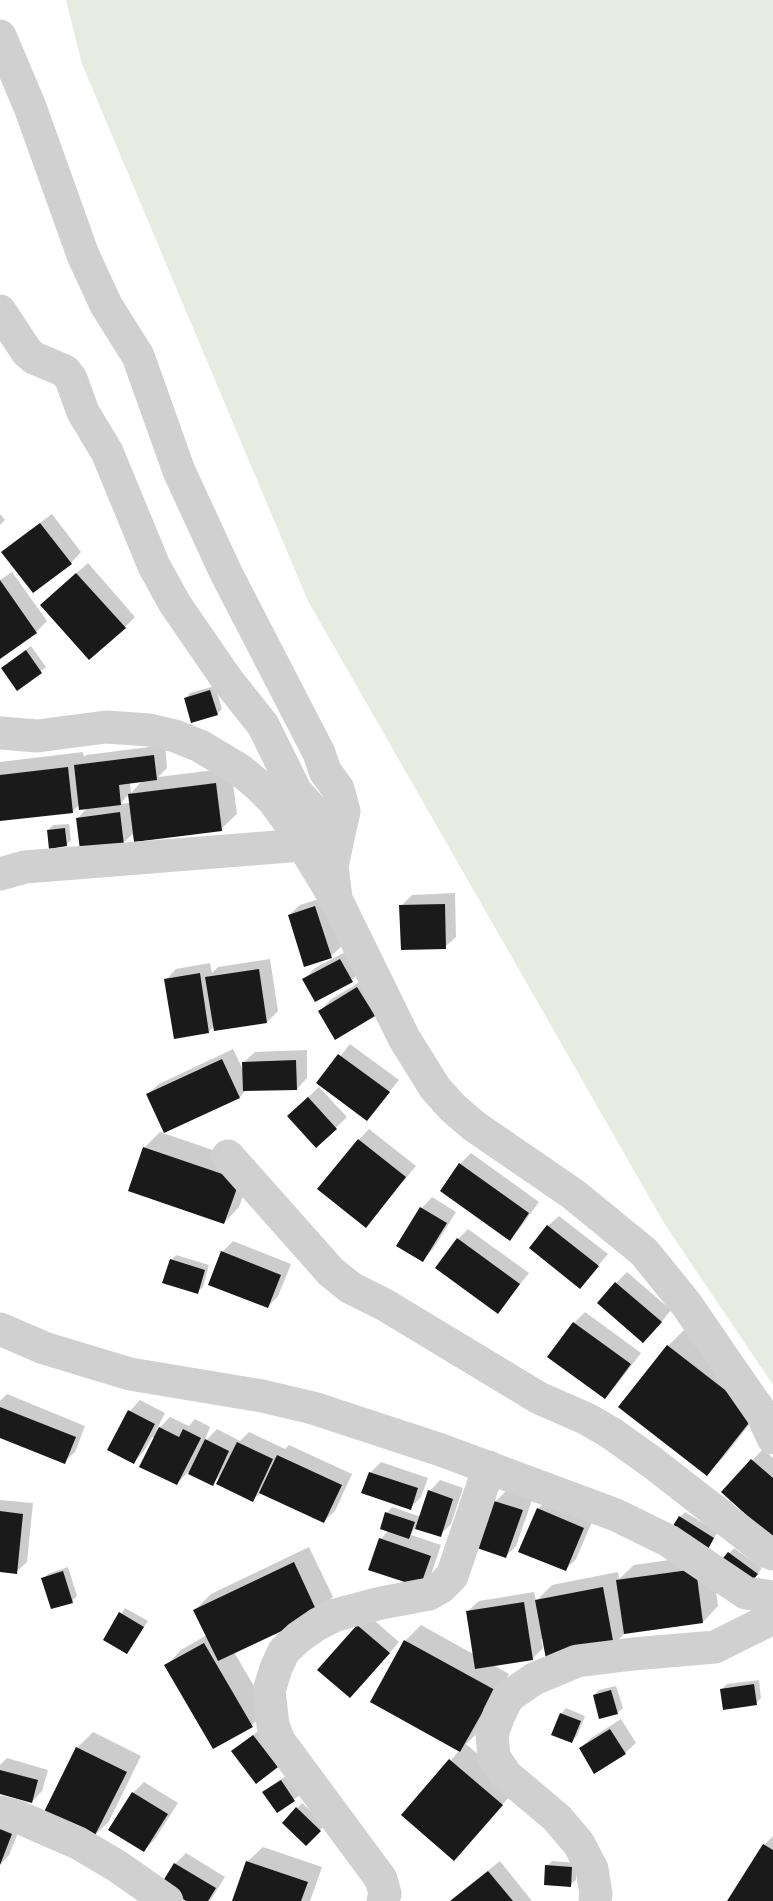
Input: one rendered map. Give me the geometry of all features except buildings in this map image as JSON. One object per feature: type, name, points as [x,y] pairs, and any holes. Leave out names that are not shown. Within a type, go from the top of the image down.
[{"type":"street","points":[[0,36],[30,107],[83,255],[106,305],[138,356],[179,471],[222,564],[319,753],[325,771],[338,789],[344,810],[332,866],[337,900]]},
{"type":"street","points":[[0,311],[33,358],[65,371],[71,379],[83,412],[107,452],[154,566],[175,604],[228,681],[263,725],[296,792],[338,838]]},
{"type":"street","points":[[0,733],[37,736],[118,728],[149,730],[175,736],[217,755],[258,785],[273,800],[337,900],[404,1038],[435,1088],[474,1126],[573,1194],[644,1252],[687,1305],[762,1414],[773,1438]]},
{"type":"street","points":[[0,874],[25,867],[302,845]]},
{"type":"street","points":[[228,1156],[331,1272],[351,1288],[385,1305],[540,1398],[587,1419],[611,1433],[653,1462],[766,1551],[773,1554]]},
{"type":"street","points":[[0,1329],[44,1348],[130,1374],[262,1396],[313,1408],[489,1467],[616,1515],[669,1541],[746,1593],[773,1597]]},
{"type":"street","points":[[383,1901],[385,1894],[381,1879],[279,1741],[273,1725],[269,1691],[284,1651],[318,1624],[336,1615],[429,1594],[441,1587],[452,1576],[489,1467]]},
{"type":"street","points":[[595,1901],[592,1869],[579,1844],[557,1818],[506,1775],[494,1757],[492,1734],[508,1697],[534,1679],[577,1661],[633,1653],[715,1647],[773,1618]]},
{"type":"street","points":[[0,1812],[16,1816],[78,1844],[117,1866],[167,1901]]},
{"type":"shaded area","points":[[66,0],[773,0],[773,1385],[664,1223],[308,601],[82,64]]}]
